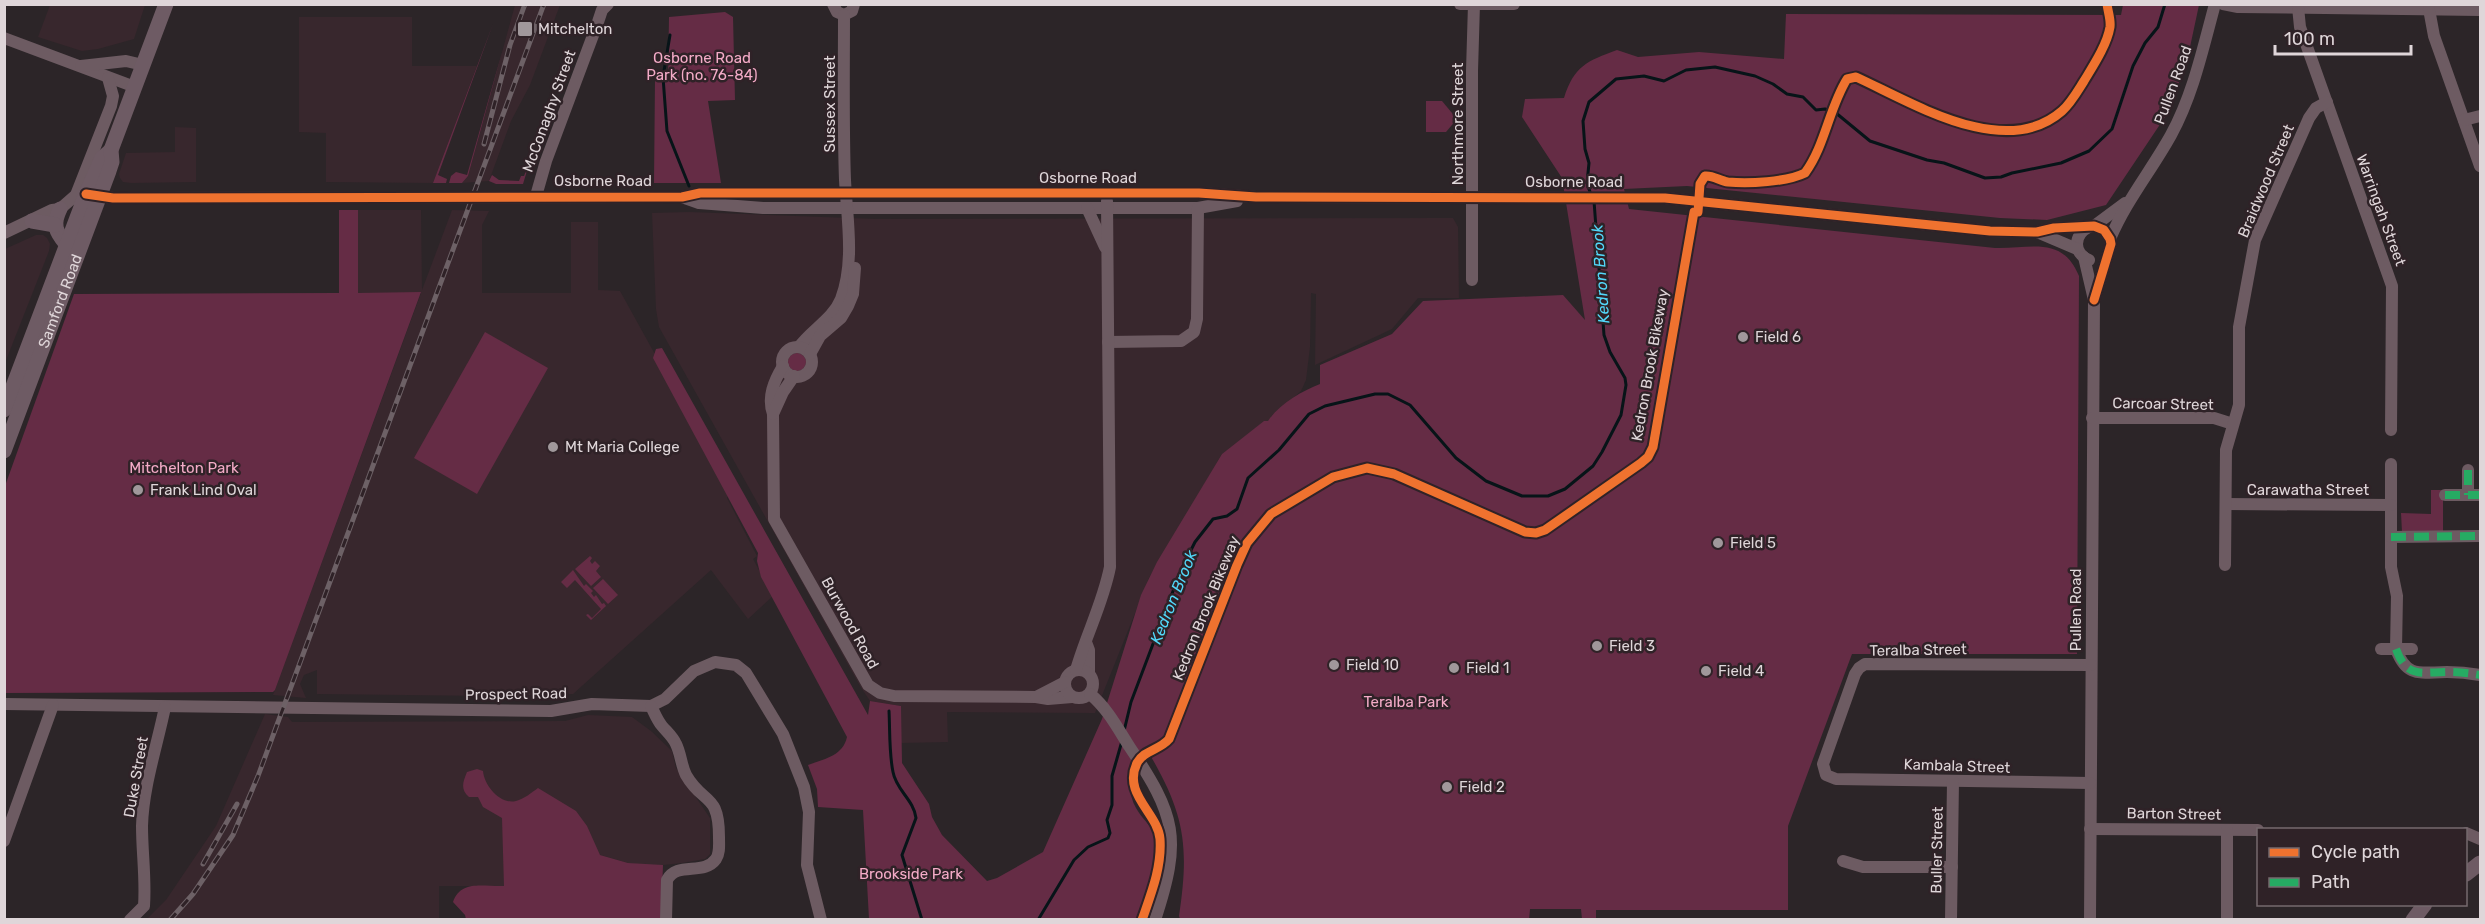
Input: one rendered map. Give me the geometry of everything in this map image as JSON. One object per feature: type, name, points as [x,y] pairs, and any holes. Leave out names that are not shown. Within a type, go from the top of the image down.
[{"type":"main road","name":"Samford Road","points":[[4,451],[93,195],[102,158],[111,150],[166,4]]},
{"type":"main road","name":"Samford Road","points":[[4,410],[66,244],[93,195]]},
{"type":"main road","points":[[60,209],[55,225],[56,233],[66,244]]},
{"type":"main road","points":[[32,221],[55,225]]},
{"type":"main road","points":[[2467,873],[2481,863]]},
{"type":"main road","points":[[2413,920],[2424,906]]},
{"type":"street","name":"McConaghy Street","points":[[536,196],[546,161],[598,22],[608,4]]},
{"type":"street","points":[[833,4],[837,12],[844,15],[852,11],[854,4]]},
{"type":"street","points":[[1460,4],[1514,4]]},
{"type":"street","name":"Northmore Street","points":[[1472,280],[1474,4]]},
{"type":"street","name":"Pullen Road","points":[[2110,239],[2128,201],[2171,136],[2181,115],[2216,4]]},
{"type":"street","points":[[2223,4],[2481,10]]},
{"type":"street","name":"Warringah Street","points":[[2298,7],[2300,27],[2392,286],[2391,430]]},
{"type":"street","points":[[2429,9],[2434,36],[2481,166]]},
{"type":"street","name":"Sussex Street","points":[[844,15],[846,193]]},
{"type":"street","points":[[4,38],[135,87]]},
{"type":"street","points":[[80,66],[126,60],[143,65]]},
{"type":"street","points":[[4,233],[52,210],[60,209],[76,195],[111,106],[112,96],[108,78]]},
{"type":"street","name":"Braidwood Street","points":[[2225,565],[2226,450],[2239,401],[2239,327],[2256,235],[2309,118],[2316,108],[2327,102]]},
{"type":"street","points":[[2464,120],[2481,116]]},
{"type":"street","name":"Osborne Road","points":[[93,195],[681,197],[700,193],[1199,193],[1256,197],[1634,197],[1699,200],[1990,231],[2037,232],[2054,228],[2091,226]]},
{"type":"street","points":[[804,350],[792,348],[785,353],[783,366],[785,371],[794,376],[803,376],[809,370],[812,362],[804,350],[806,337],[831,314],[841,300],[848,271],[850,208],[846,193]]},
{"type":"street","points":[[1086,642],[1089,650],[1089,674],[1093,686],[1090,694],[1082,699],[1072,697],[1066,691],[1065,682],[1068,675],[1076,670],[1081,649],[1086,642],[1105,592],[1110,567],[1107,193]]},
{"type":"street","name":"Osborne Road","points":[[681,197],[699,203],[748,207],[850,208],[1198,208],[1256,197]]},
{"type":"street","name":"Pullen Road","points":[[2091,226],[2128,201]]},
{"type":"street","points":[[1087,208],[1106,248]]},
{"type":"street","points":[[1108,342],[1181,341],[1194,332],[1197,319],[1198,208]]},
{"type":"street","points":[[2091,226],[2104,230],[2110,239],[2109,250],[2098,260],[2081,253],[2076,243],[2080,233],[2091,226]]},
{"type":"street","name":"Osborne Road","points":[[2037,232],[2081,253]]},
{"type":"street","name":"Pullen Road","points":[[2081,253],[2094,300]]},
{"type":"street","name":"Pullen Road","points":[[2090,920],[2094,300],[2106,255]]},
{"type":"street","name":"Burwood Road","points":[[783,366],[771,394],[770,405],[773,414],[774,519],[868,685],[880,693],[894,696],[1048,699],[1072,697]]},
{"type":"street","name":"Burwood Road","points":[[773,414],[783,392],[794,376]]},
{"type":"street","name":"Carcoar Street","points":[[2092,418],[2214,418],[2233,424]]},
{"type":"street","points":[[2391,464],[2391,573],[2397,596],[2396,649],[2404,664],[2415,672],[2425,674],[2467,672],[2481,675]]},
{"type":"street","points":[[2445,495],[2474,495],[2468,470]]},
{"type":"street","name":"Carawatha Street","points":[[2226,504],[2391,505]]},
{"type":"street","points":[[2391,537],[2481,536]]},
{"type":"street","points":[[2381,649],[2412,649]]},
{"type":"street","points":[[666,920],[669,875],[682,869],[707,866],[716,859],[720,851],[719,823],[716,808],[711,800],[690,781],[675,742],[660,724],[651,706],[665,699],[694,671],[705,665],[726,663],[736,665],[746,673],[783,734],[804,787],[809,812],[807,865],[822,920]]},
{"type":"street","name":"Teralba Street","points":[[1825,773],[1823,767],[1825,755],[1847,694],[1857,671],[1865,664],[2091,665]]},
{"type":"street","points":[[1076,670],[1089,674]]},
{"type":"street","points":[[1036,697],[1065,682]]},
{"type":"street","points":[[1090,694],[1105,709],[1144,767],[1166,812],[1172,843],[1169,876],[1157,919]]},
{"type":"street","name":"Prospect Road","points":[[4,704],[551,711],[592,704],[651,706]]},
{"type":"street","points":[[4,841],[53,705]]},
{"type":"street","name":"Duke Street","points":[[130,920],[144,906],[146,877],[142,826],[165,707]]},
{"type":"street","name":"Kambala Street","points":[[1825,773],[1836,779],[2090,783]]},
{"type":"street","name":"Buller Street","points":[[1951,920],[1953,781]]},
{"type":"street","name":"Barton Street","points":[[2090,829],[2257,830]]},
{"type":"street","points":[[2226,920],[2227,830]]},
{"type":"street","points":[[2467,833],[2481,839]]},
{"type":"street","points":[[1844,861],[1863,867],[1952,867]]},
{"type":"shaded area","points":[[50,4],[145,5],[134,39],[82,51],[38,37]]},
{"type":"shaded area","points":[[515,5],[560,5],[530,85],[511,121],[489,181],[462,183],[468,176]]},
{"type":"shaded area","points":[[299,17],[412,17],[412,66],[477,66],[433,183],[326,182],[326,133],[299,132]]},
{"type":"shaded area","points":[[175,127],[196,128],[196,182],[123,182],[119,174],[126,153],[175,152]]},
{"type":"shaded area","name":"Mt Maria College","points":[[358,210],[421,210],[422,290],[452,210],[489,211],[482,225],[482,293],[571,293],[571,222],[598,222],[598,290],[620,291],[730,490],[727,498],[757,556],[753,559],[773,596],[748,619],[711,570],[573,694],[493,696],[317,694],[317,670],[304,675],[300,684],[306,698],[273,695],[421,293],[358,293]]},
{"type":"shaded area","points":[[689,212],[876,219],[1453,218],[1458,227],[1459,298],[1418,298],[1392,329],[1315,365],[1316,294],[1311,293],[1310,347],[1306,380],[1301,391],[1268,421],[1222,454],[1149,578],[1095,713],[947,712],[948,742],[901,743],[901,706],[870,701],[860,686],[659,327],[656,309],[652,213]]},
{"type":"shaded area","points":[[36,235],[43,235],[47,238],[50,244],[49,251],[5,363],[5,249]]},
{"type":"shaded area","points":[[265,714],[288,717],[292,722],[565,721],[588,715],[632,717],[672,751],[676,768],[710,818],[710,854],[705,859],[682,863],[654,866],[628,863],[504,827],[504,886],[439,886],[439,919],[146,920],[166,900],[216,826]]},
{"type":"green space","name":"Teralba Park","points":[[2123,5],[2199,5],[2190,47],[2171,108],[2106,205],[2047,220],[2000,218],[1687,186],[1624,189],[1629,209],[1995,248],[2044,247],[2064,254],[2079,276],[2077,654],[1852,654],[1788,826],[1788,910],[1596,910],[1596,920],[1582,919],[1581,909],[1530,909],[1529,920],[1180,919],[1184,868],[1181,829],[1169,791],[1146,748],[1133,768],[1130,785],[1136,808],[1155,837],[1156,863],[1139,919],[869,919],[863,810],[818,807],[817,789],[808,765],[837,753],[847,737],[761,577],[757,561],[758,553],[653,358],[656,349],[662,348],[868,715],[870,701],[901,706],[902,763],[929,804],[932,817],[942,835],[987,881],[997,878],[1043,852],[1102,719],[1141,595],[1157,562],[1222,454],[1264,421],[1268,421],[1291,399],[1320,384],[1320,365],[1392,334],[1423,301],[1563,295],[1585,320],[1562,178],[1522,117],[1525,99],[1564,98],[1572,79],[1583,66],[1617,50],[1638,57],[1699,52],[1784,59],[1786,14],[2121,15]]},
{"type":"green space","name":"Osborne Road Park (no. 76-84)","points":[[725,12],[733,17],[735,100],[708,101],[721,183],[654,183],[655,79],[668,79],[669,17]]},
{"type":"green space","points":[[493,24],[438,175],[447,179],[446,183],[433,183]]},
{"type":"green space","points":[[503,49],[468,176],[462,183],[449,183],[451,176],[456,172],[467,175]]},
{"type":"green space","points":[[1426,101],[1442,101],[1457,119],[1446,132],[1426,132]]},
{"type":"green space","points":[[530,161],[523,184],[496,184],[489,181],[492,175],[499,180],[519,181],[521,176],[524,176]]},
{"type":"green space","name":"Mitchelton Park","points":[[339,210],[358,210],[358,293],[421,292],[275,690],[273,692],[5,693],[5,486],[74,294],[339,293]]},
{"type":"green space","points":[[485,332],[548,368],[477,494],[414,458]]},
{"type":"green space","points":[[797,353],[803,356],[806,362],[803,368],[797,371],[791,368],[788,362],[791,356]]},
{"type":"green space","points":[[2431,490],[2443,490],[2443,532],[2402,532],[2401,513],[2431,514]]},
{"type":"green space","points":[[590,556],[592,564],[595,561],[600,566],[596,571],[601,577],[591,586],[575,569]]},
{"type":"green space","points":[[573,570],[584,586],[586,584],[593,591],[591,593],[594,597],[596,595],[606,606],[591,620],[586,615],[592,618],[601,609],[575,580],[567,588],[561,582]]},
{"type":"green space","points":[[603,579],[618,595],[608,604],[593,588]]},
{"type":"green space","points":[[477,769],[483,771],[490,788],[504,800],[519,800],[538,788],[576,811],[587,826],[600,855],[628,863],[663,865],[661,919],[466,919],[453,902],[462,890],[474,886],[504,886],[502,818],[483,807],[478,797],[469,797],[463,788],[467,772]]},
{"type":"waterway","name":"Kedron Brook","points":[[1591,195],[1587,183],[1589,163],[1585,149],[1583,121],[1589,102],[1616,79],[1644,76],[1664,81],[1686,70],[1715,67],[1755,76],[1773,84],[1787,94],[1803,97],[1816,110],[1825,109],[1836,113],[1870,141],[1985,178],[2001,177],[2061,163],[2089,151],[2112,129],[2133,66],[2145,43],[2158,27],[2165,4]]},
{"type":"waterway","points":[[670,35],[663,77],[667,131],[689,186]]},
{"type":"waterway","name":"Kedron Brook","points":[[1124,731],[1131,702],[1181,570],[1195,542],[1213,519],[1227,516],[1237,509],[1248,478],[1279,450],[1309,414],[1325,406],[1375,394],[1388,394],[1410,405],[1456,458],[1486,481],[1522,496],[1548,496],[1565,489],[1593,466],[1621,415],[1626,385],[1625,378],[1610,352],[1604,335],[1594,201]]},
{"type":"waterway","points":[[889,711],[893,772],[916,818],[902,855],[922,920]]},
{"type":"waterway","name":"Kedron Brook","points":[[1038,920],[1074,860],[1088,847],[1108,838],[1110,833],[1107,820],[1112,805],[1112,776],[1122,741]]},
{"type":"railway","points":[[484,144],[510,45],[525,4]]},
{"type":"railway","points":[[170,920],[193,894],[233,835],[258,776],[544,4]]},
{"type":"railway","points":[[203,864],[237,804]]},
{"type":"marked path","points":[[2468,470],[2468,495]]},
{"type":"marked path","points":[[2445,495],[2480,495]]},
{"type":"marked path","points":[[2391,537],[2480,536]]},
{"type":"marked path","points":[[2396,649],[2405,665],[2416,672],[2455,672],[2480,675]]},
{"type":"cycle path","name":"Kedron Brook Bikeway","points":[[1142,920],[1158,870],[1160,839],[1158,830],[1137,794],[1134,784],[1137,763],[1144,755],[1169,739],[1237,565],[1247,543],[1271,514],[1333,477],[1367,468],[1394,474],[1525,532],[1536,533],[1545,530],[1641,463],[1648,457],[1653,447],[1694,212],[1698,212],[1700,184],[1705,176],[1728,182],[1756,182],[1778,180],[1805,173],[1817,151],[1841,90],[1847,79],[1856,77],[1931,112],[1959,122],[1987,129],[2014,130],[2039,125],[2065,108],[2095,62],[2106,41],[2110,27],[2107,4]]},
{"type":"cycle path","points":[[86,194],[113,198],[682,197],[700,193],[1199,193],[1256,197],[1665,198],[1990,231],[2037,232],[2054,228],[2094,226],[2104,230],[2111,244],[2094,300]]},
{"type":"place","name":"Mitchelton","points":[[525,29]]},
{"type":"place","name":"Field 6","points":[[1743,337]]},
{"type":"place","name":"Mt Maria College","points":[[553,447]]},
{"type":"place","name":"Frank Lind Oval","points":[[138,490]]},
{"type":"place","name":"Field 5","points":[[1718,543]]},
{"type":"place","name":"Field 3","points":[[1597,646]]},
{"type":"place","name":"Field 10","points":[[1334,665]]},
{"type":"place","name":"Field 1","points":[[1454,668]]},
{"type":"place","name":"Field 4","points":[[1706,671]]},
{"type":"place","name":"Field 2","points":[[1447,787]]},
{"type":"park label","name":"Brookside Park","points":[[911,874]]}]
